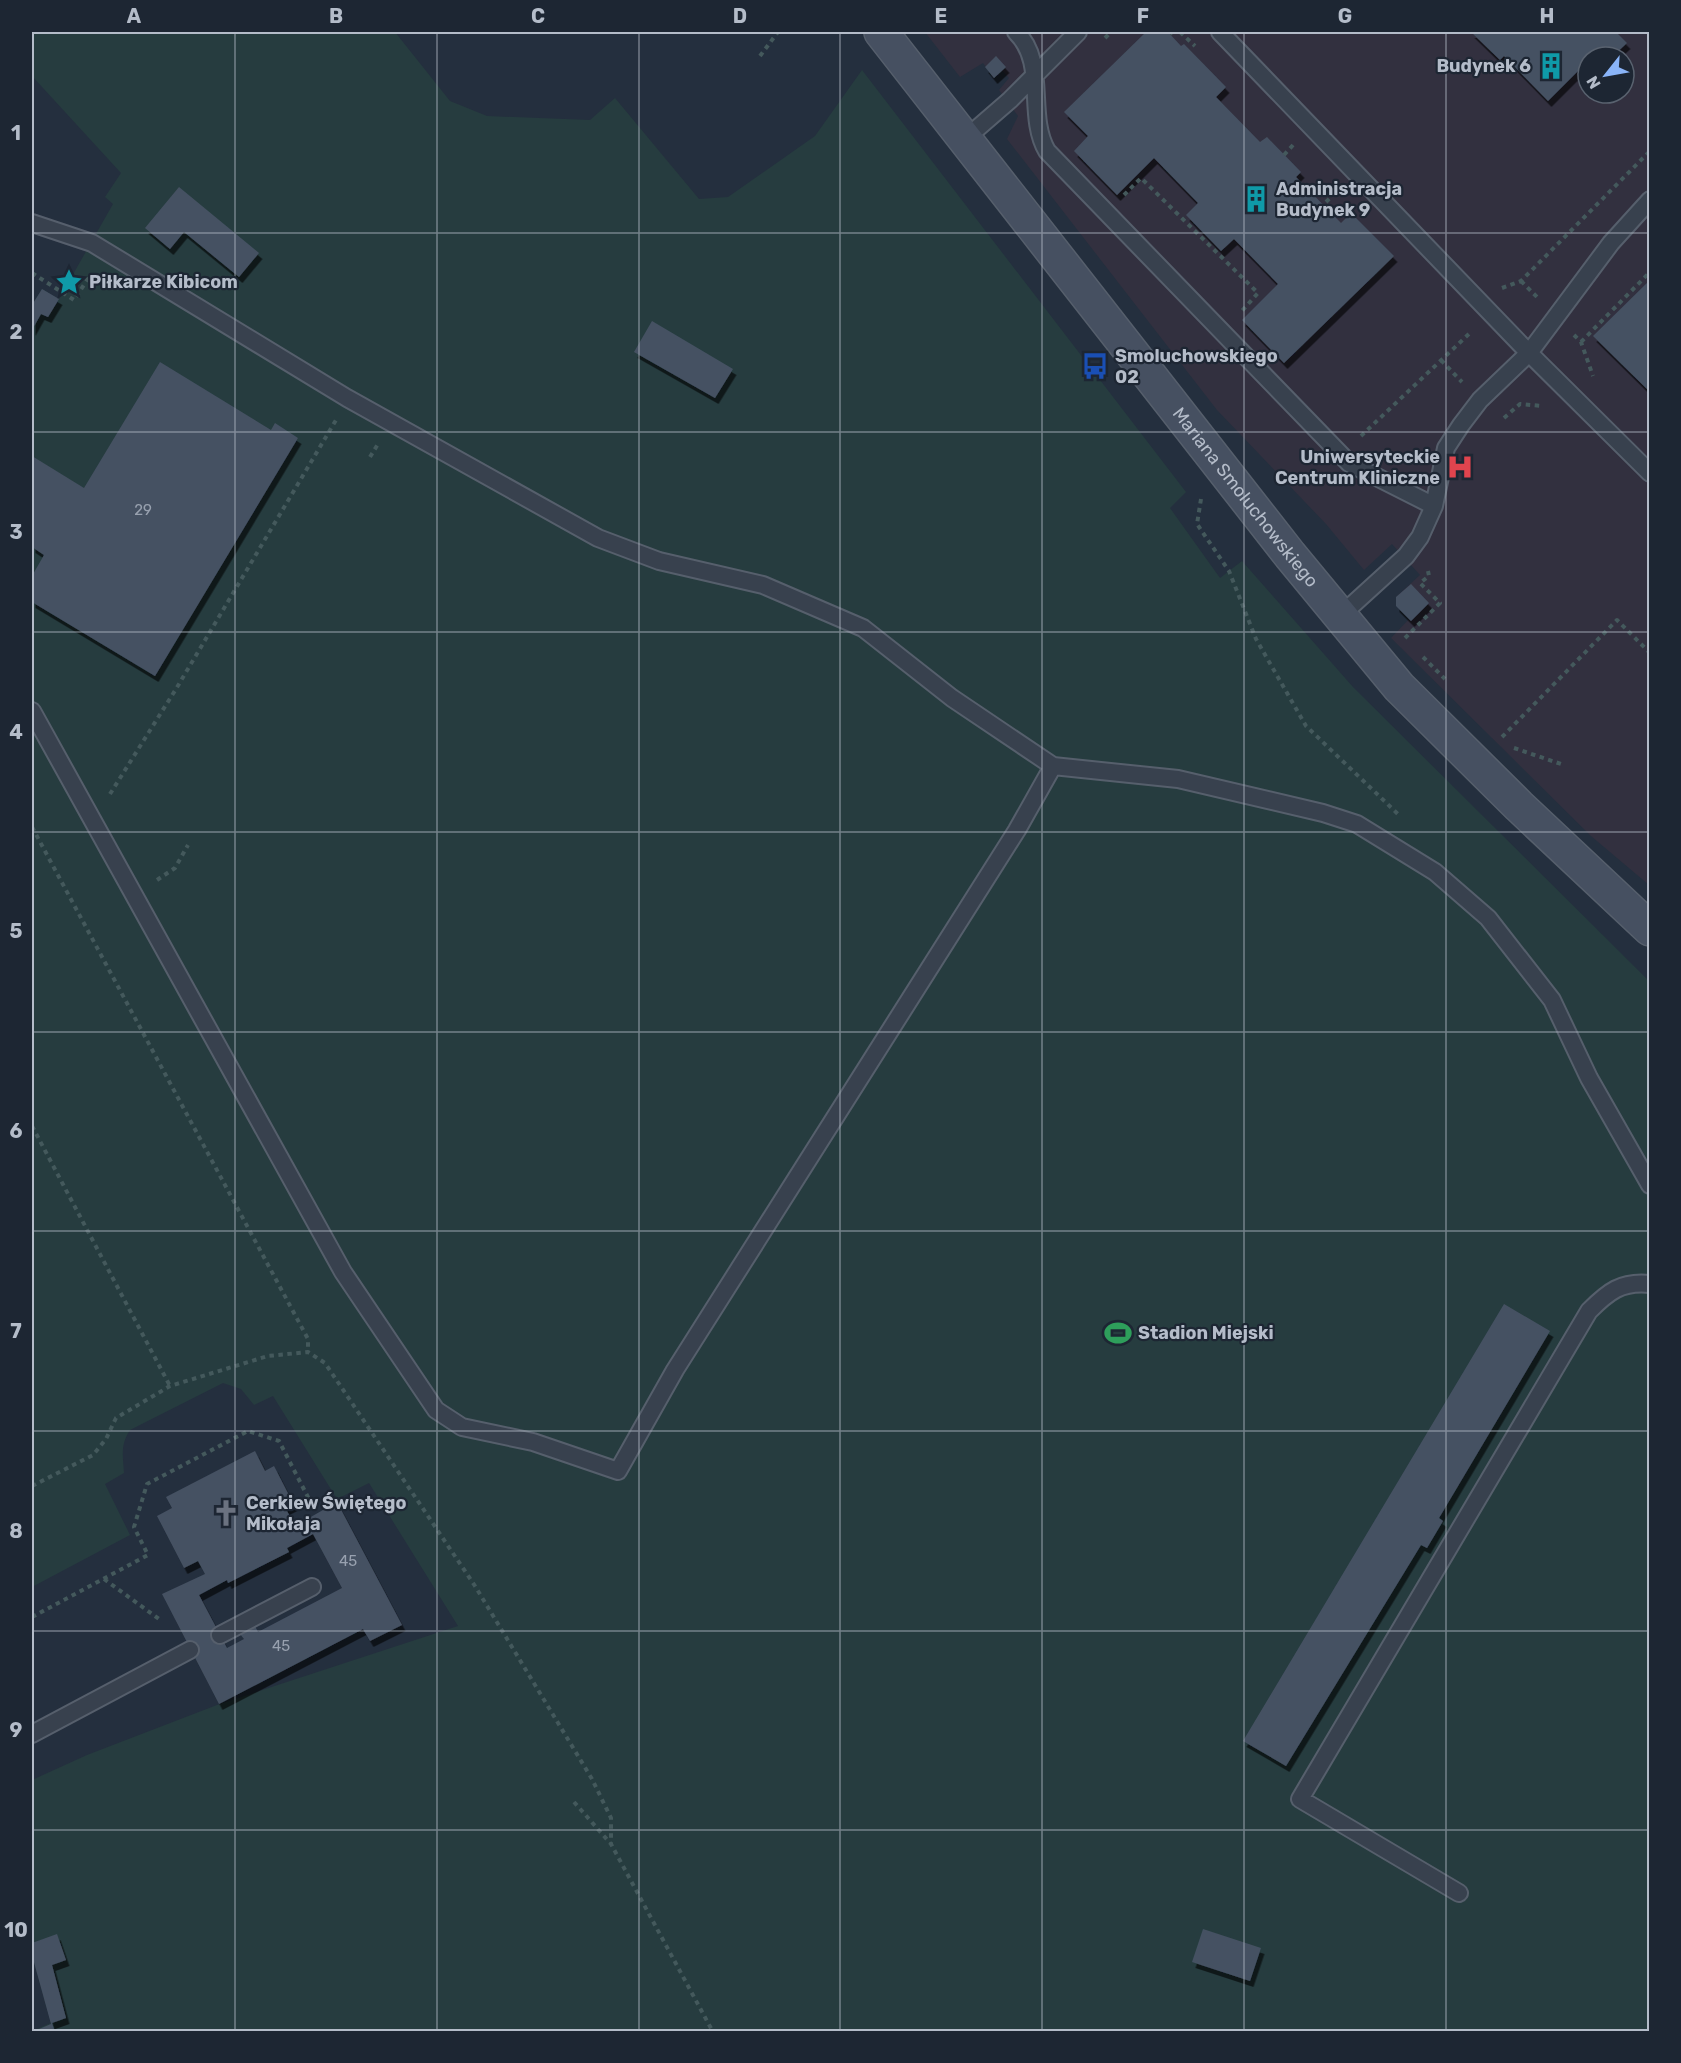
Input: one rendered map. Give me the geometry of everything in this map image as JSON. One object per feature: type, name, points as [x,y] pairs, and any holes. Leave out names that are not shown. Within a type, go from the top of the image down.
[{"type":"street","name":"Mariana Smoluchowskiego","points":[[881,32],[1339,617],[1399,687],[1519,806],[1650,928]]},
{"type":"lane","points":[[1016,32],[1029,50],[1040,134],[1047,151],[1349,463],[1434,506]]},
{"type":"lane","points":[[965,139],[1078,32]]},
{"type":"lane","points":[[1220,32],[1529,353],[1650,473]]},
{"type":"lane","points":[[1339,617],[1406,556],[1420,537],[1434,506],[1446,448],[1480,400],[1529,353],[1611,243],[1650,200]]},
{"type":"lane","points":[[32,223],[92,243],[347,398],[598,538],[658,561],[763,585],[863,628],[952,698],[1053,766],[1178,779],[1323,813],[1357,824],[1435,872],[1488,918],[1552,1000],[1589,1078],[1650,1185]]},
{"type":"lane","points":[[32,711],[343,1272],[436,1410],[462,1426],[533,1442],[618,1472],[675,1370],[1017,830],[1053,766]]},
{"type":"lane","points":[[1459,1893],[1300,1799],[1588,1311],[1618,1286],[1634,1282],[1650,1284]]},
{"type":"lane","points":[[220,1635],[312,1587]]},
{"type":"lane","points":[[32,1734],[190,1650]]},
{"type":"path","points":[[760,56],[778,32]]},
{"type":"path","points":[[1284,155],[1296,142]]},
{"type":"path","points":[[1501,288],[1521,281],[1650,151]]},
{"type":"path","points":[[1119,200],[1141,178],[1258,293],[1221,332]]},
{"type":"path","points":[[1326,202],[1340,187]]},
{"type":"path","points":[[32,273],[74,300],[106,251]]},
{"type":"path","points":[[1581,342],[1650,272]]},
{"type":"path","points":[[1341,455],[1472,332]]},
{"type":"path","points":[[1441,360],[1464,384]]},
{"type":"path","points":[[92,820],[176,689],[347,398]]},
{"type":"path","points":[[1501,421],[1520,405],[1539,404],[1547,408]]},
{"type":"path","points":[[1201,498],[1197,524],[1229,571],[1256,639],[1306,726],[1406,822]]},
{"type":"path","points":[[1413,646],[1404,638],[1440,603],[1420,584]]},
{"type":"path","points":[[1502,737],[1617,620],[1650,652]]},
{"type":"path","points":[[1421,654],[1453,687]]},
{"type":"path","points":[[1494,728],[1515,749],[1561,764]]},
{"type":"path","points":[[32,827],[308,1339],[308,1352]]},
{"type":"path","points":[[134,895],[175,868],[188,845]]},
{"type":"path","points":[[32,1126],[170,1386]]},
{"type":"path","points":[[32,1486],[93,1455],[106,1439],[117,1418],[170,1386],[268,1356],[308,1352],[325,1363],[475,1586],[592,1779],[611,1818],[611,1844]]},
{"type":"path","points":[[32,1617],[148,1554],[134,1527],[147,1484],[248,1431],[279,1441],[311,1503]]},
{"type":"path","points":[[103,1579],[159,1619]]},
{"type":"path","points":[[574,1802],[611,1844],[714,2031]]},
{"type":"shaded area","name":"Uniwersyteckie Centrum Kliniczne","points":[[925,32],[1649,32],[1649,885],[1591,836],[1391,638],[1409,619],[1396,597],[1420,575],[1392,544],[1364,570],[1326,524],[1217,410],[1007,139],[1018,116],[999,90],[1009,78],[1002,70],[994,78],[983,63],[960,77]]},
{"type":"green space","points":[[32,32],[395,32],[450,101],[487,116],[590,120],[615,98],[699,199],[728,197],[815,136],[862,70],[1186,492],[1170,508],[1220,578],[1242,561],[1353,687],[1649,981],[1649,2031],[32,2031],[51,2023],[32,1955],[32,1780],[87,1755],[217,1705],[458,1626],[369,1483],[337,1499],[273,1396],[254,1405],[241,1389],[223,1383],[130,1430],[123,1446],[124,1473],[105,1484],[130,1535],[32,1587],[32,305],[42,289],[59,299],[113,204],[105,197],[121,173],[32,76]]},
{"type":"building","name":"Administracja Budynek 9","points":[[1146,32],[1168,32],[1181,46],[1184,44],[1226,87],[1216,97],[1260,142],[1267,137],[1301,172],[1296,177],[1341,223],[1351,213],[1394,256],[1284,363],[1242,320],[1278,284],[1234,239],[1221,251],[1186,215],[1198,203],[1154,158],[1117,195],[1074,151],[1088,136],[1064,112]]},
{"type":"building","name":"Budynek 6","points":[[1471,32],[1616,32],[1627,43],[1625,45],[1576,45],[1576,73],[1548,101],[1504,56],[1500,60]]},
{"type":"building","points":[[996,56],[1006,67],[994,78],[985,67]]},
{"type":"building","points":[[179,187],[259,253],[239,277],[184,232],[170,249],[145,228]]},
{"type":"building","points":[[1650,280],[1650,392],[1593,336]]},
{"type":"building","points":[[42,289],[59,299],[48,317],[41,314],[32,330],[32,305]]},
{"type":"building","points":[[652,321],[733,369],[715,398],[634,352]]},
{"type":"building","points":[[160,362],[271,430],[275,423],[298,438],[155,676],[32,602],[32,576],[44,555],[32,547],[32,456],[84,488]]},
{"type":"building","points":[[1411,584],[1429,603],[1411,621],[1396,606],[1396,597]]},
{"type":"building","points":[[1504,1304],[1550,1331],[1439,1518],[1443,1521],[1427,1548],[1421,1545],[1286,1766],[1243,1741]]},
{"type":"building","points":[[255,1451],[265,1471],[274,1466],[294,1505],[286,1509],[295,1526],[337,1502],[402,1625],[370,1641],[363,1629],[219,1704],[162,1594],[205,1574],[198,1561],[184,1568],[157,1516],[172,1508],[166,1497]],"holes":[[[313,1534],[342,1588],[258,1632],[255,1626],[240,1634],[244,1639],[227,1648],[199,1595],[289,1552],[287,1548]]]},
{"type":"building","points":[[1203,1929],[1261,1948],[1250,1981],[1192,1962]]},
{"type":"building","points":[[57,1934],[66,1960],[52,1965],[66,2018],[52,2023],[55,2032],[32,2032],[51,2024],[32,1955],[32,1943]]},
{"type":"place","name":"Budynek 6","points":[[1551,66]]},
{"type":"place","name":"Administracja Budynek 9","points":[[1256,199]]},
{"type":"place","name":"Piłkarze Kibicom","points":[[69,282]]},
{"type":"place","name":"Smoluchowskiego 02","points":[[1095,366]]},
{"type":"place","name":"Uniwersyteckie Centrum Kliniczne","points":[[1460,467]]},
{"type":"place","name":"Stadion Miejski","points":[[1118,1333]]},
{"type":"place","name":"Cerkiew Świętego Mikołaja","points":[[226,1513]]}]
